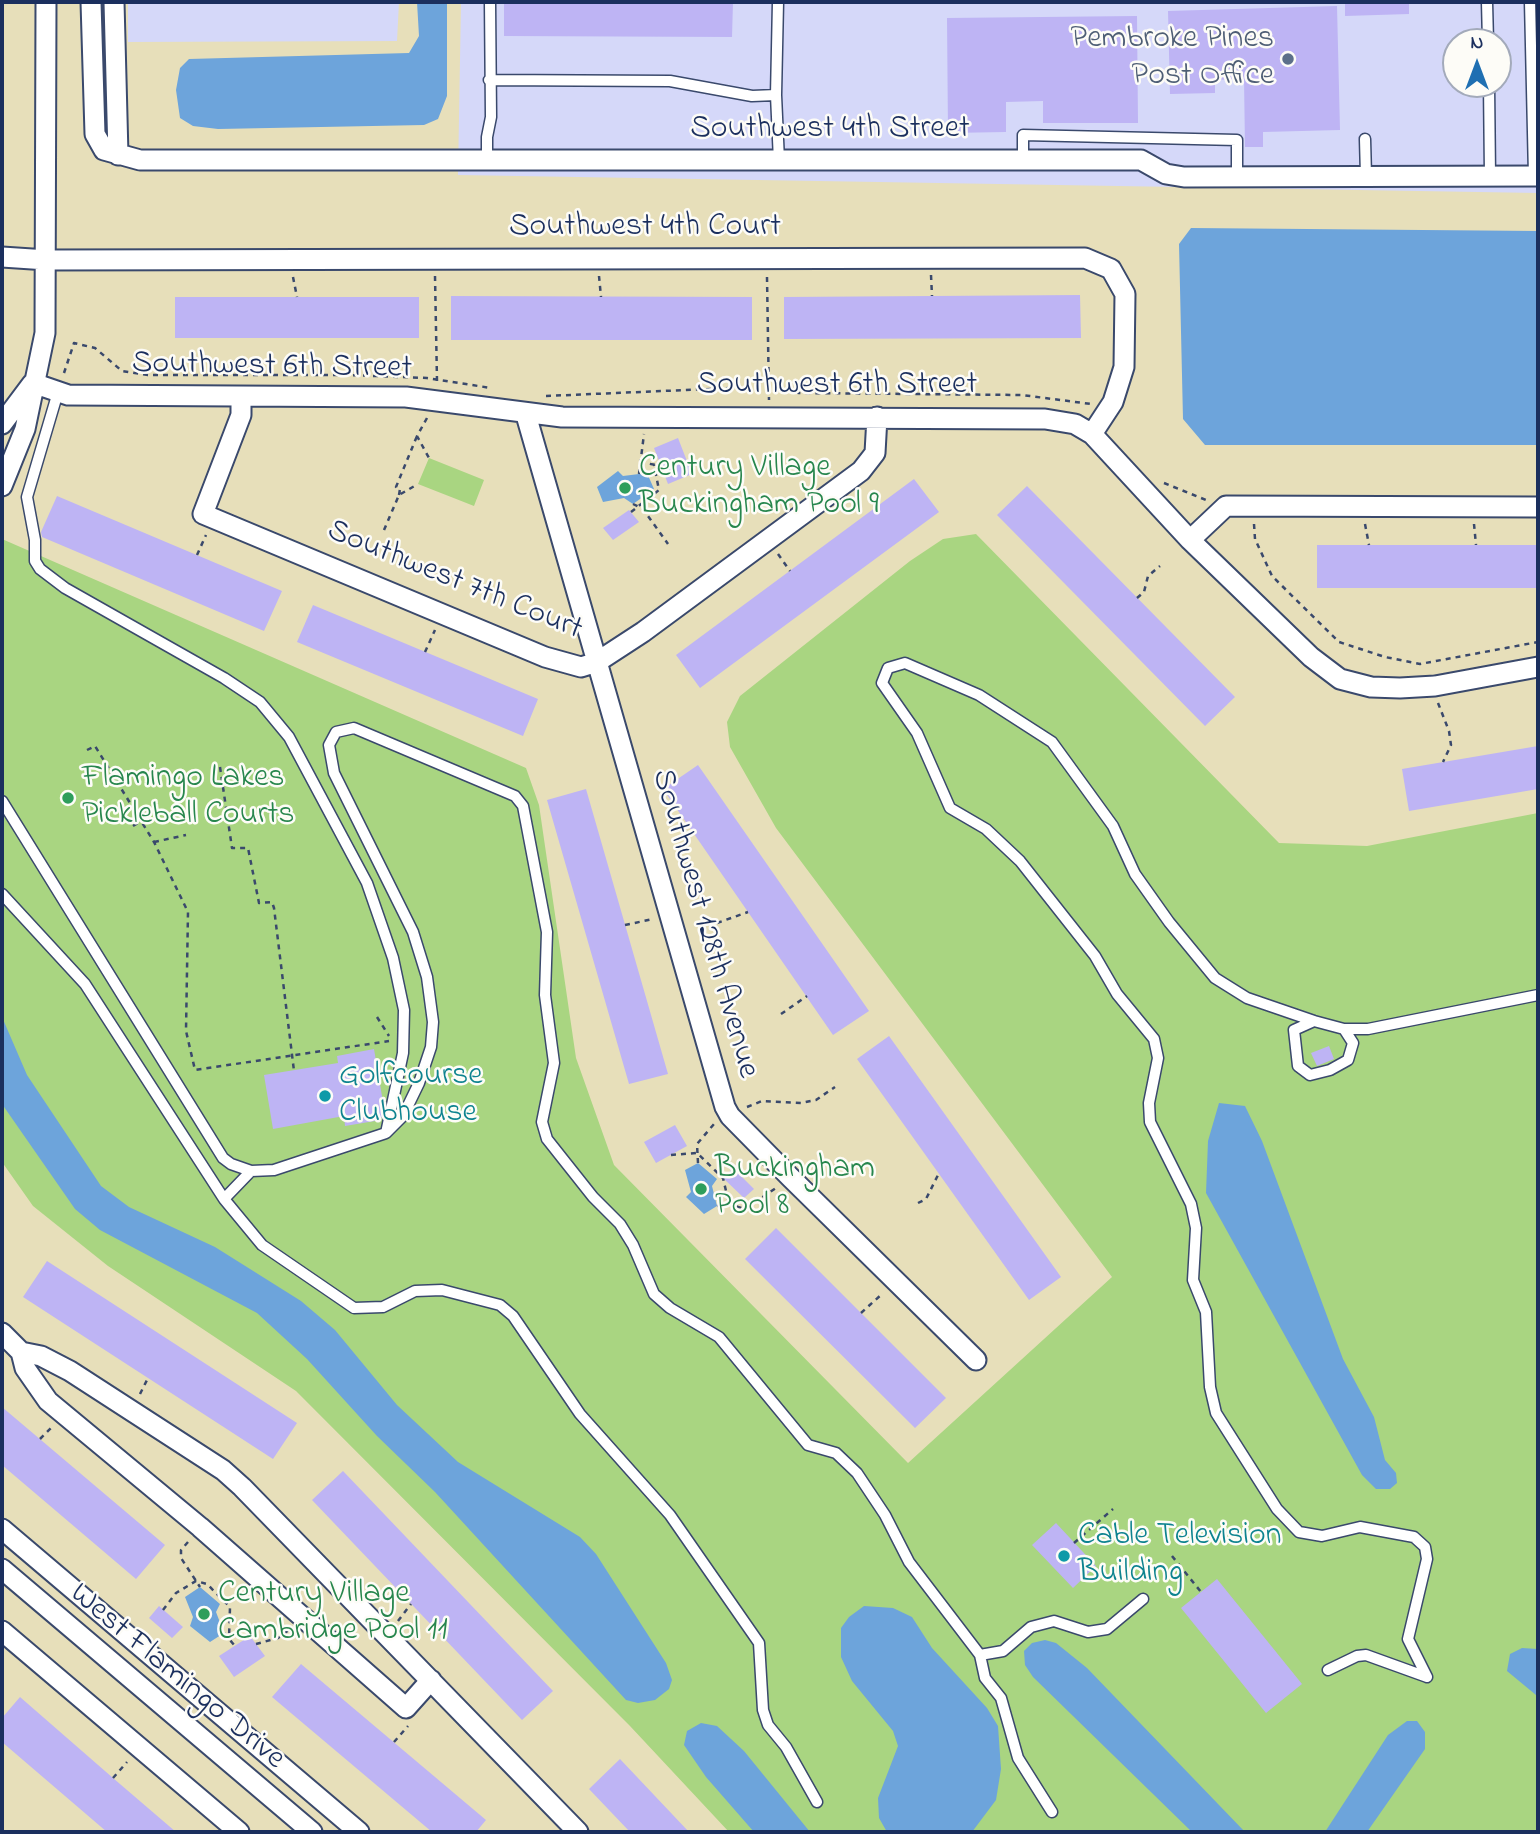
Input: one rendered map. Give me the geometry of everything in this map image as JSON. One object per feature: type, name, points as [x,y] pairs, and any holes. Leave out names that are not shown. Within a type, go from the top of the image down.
[{"type":"street","points":[[2,486],[25,429],[45,333],[47,2]]},
{"type":"street","points":[[91,2],[95,134],[104,150],[118,155],[114,2]]},
{"type":"street","name":"Southwest 4th Street","points":[[118,155],[140,160],[1141,160],[1166,174],[1185,177],[1536,176]]},
{"type":"street","name":"Southwest 4th Court","points":[[2,257],[47,260],[1085,258],[1111,269],[1125,294],[1124,367],[1113,402],[1098,425]]},
{"type":"street","points":[[2,424],[33,383]]},
{"type":"street","name":"Southwest 6th Street","points":[[33,383],[68,396],[406,397],[526,415],[1045,419],[1098,425],[1190,540],[1311,657],[1340,679],[1371,687],[1435,686],[1538,667]]},
{"type":"street","name":"Southwest 7th Court","points":[[241,397],[241,415],[202,514],[545,657],[581,667],[597,662],[655,623],[870,462],[878,441],[877,417]]},
{"type":"street","name":"Southwest 128th Avenue","points":[[526,415],[721,1097],[730,1116],[975,1360]]},
{"type":"street","points":[[1190,540],[1226,506],[1538,507]]},
{"type":"street","points":[[2,1333],[21,1352],[25,1368],[48,1401],[200,1527],[406,1708],[431,1680]]},
{"type":"street","points":[[21,1352],[41,1356],[70,1371],[223,1470],[261,1504],[578,1832]]},
{"type":"street","name":"West Flamingo Drive","points":[[2,1529],[359,1832]]},
{"type":"street","points":[[2,1569],[21,1545]]},
{"type":"street","name":"West Flamingo Drive","points":[[2,1569],[312,1832]]},
{"type":"street","points":[[2,1631],[239,1832]]},
{"type":"lane","points":[[487,159],[490,2]]},
{"type":"lane","points":[[778,2],[776,95],[779,162]]},
{"type":"lane","points":[[1487,2],[1488,28]]},
{"type":"lane","points":[[1530,2],[1536,176]]},
{"type":"lane","points":[[489,80],[670,81],[752,96],[776,95]]},
{"type":"lane","points":[[1489,98],[1490,176]]},
{"type":"lane","points":[[1023,162],[1023,135],[1237,140],[1237,177]]},
{"type":"lane","points":[[1365,139],[1366,176]]},
{"type":"lane","points":[[58,392],[27,497],[35,540],[35,561],[40,569],[65,588],[224,678],[260,702],[289,737],[367,883],[393,958],[404,1010],[403,1053],[386,1133]]},
{"type":"lane","points":[[1328,1670],[1366,1655],[1426,1677],[1408,1639],[1426,1559],[1425,1547],[1414,1537],[1360,1527],[1322,1536],[1299,1532],[1277,1509],[1216,1413],[1210,1387],[1206,1312],[1193,1280],[1196,1228],[1191,1204],[1150,1122],[1149,1102],[1158,1058],[1154,1040],[1117,994],[1095,956],[1020,861],[986,829],[950,808],[918,733],[882,683],[888,668],[905,663],[979,695],[1052,742],[1113,826],[1135,874],[1215,978],[1247,998],[1314,1021],[1344,1028],[1368,1029],[1538,995]]},
{"type":"lane","points":[[2,802],[214,1145],[231,1164],[251,1171],[274,1170],[386,1133],[403,1116],[419,1083],[431,1047],[433,1022],[427,977],[413,932],[334,773],[329,744],[336,732],[354,728],[515,796],[523,806],[547,932],[545,995],[554,1063],[542,1122],[547,1139],[593,1197],[620,1224],[633,1245],[653,1294],[670,1308],[719,1337],[808,1445],[836,1453],[857,1473],[885,1515],[909,1563],[980,1655],[985,1678],[1001,1699],[1018,1758],[1052,1812]]},
{"type":"lane","points":[[2,894],[85,984],[224,1199],[262,1245],[354,1308],[383,1307],[415,1291],[442,1290],[500,1305],[513,1316],[580,1414],[670,1515],[759,1643],[763,1710],[768,1725],[786,1747],[817,1802]]},
{"type":"lane","points":[[1314,1021],[1294,1030],[1298,1066],[1310,1075],[1330,1070],[1348,1059],[1353,1043],[1344,1028]]},
{"type":"lane","points":[[224,1199],[251,1171]]},
{"type":"lane","points":[[980,1655],[1003,1651],[1031,1627],[1054,1621],[1088,1632],[1107,1629],[1143,1599]]},
{"type":"path","points":[[768,259],[770,417]]},
{"type":"path","points":[[384,530],[399,495],[400,489],[396,487],[417,436],[426,424],[433,401],[437,380],[436,260]]},
{"type":"path","points":[[64,342],[94,348],[121,371],[148,375],[349,375],[437,380],[495,389]]},
{"type":"path","points":[[58,392],[74,343]]},
{"type":"path","points":[[543,396],[769,389],[799,393],[1041,396],[1094,405],[1098,425]]},
{"type":"path","points":[[417,436],[429,458]]},
{"type":"path","points":[[640,463],[661,466]]},
{"type":"path","points":[[631,512],[634,505],[659,490],[653,465]]},
{"type":"path","points":[[1159,479],[1187,494],[1226,506]]},
{"type":"path","points":[[399,495],[418,484]]},
{"type":"path","points":[[634,505],[643,509],[668,544]]},
{"type":"path","points":[[1253,507],[1255,539],[1272,576],[1339,642],[1385,657],[1420,664],[1538,642]]},
{"type":"path","points":[[1364,507],[1369,545]]},
{"type":"path","points":[[1137,598],[1144,592],[1148,576],[1160,566]]},
{"type":"path","points":[[425,652],[440,612]]},
{"type":"path","points":[[1431,661],[1440,715],[1451,745],[1443,762]]},
{"type":"path","points":[[87,750],[95,746],[154,842],[188,912],[186,1031],[195,1070],[391,1040]]},
{"type":"path","points":[[220,766],[232,848],[248,848],[258,903],[272,902],[274,908],[294,1071]]},
{"type":"path","points":[[133,826],[141,821]]},
{"type":"path","points":[[154,842],[186,835]]},
{"type":"path","points":[[717,923],[748,912]]},
{"type":"path","points":[[625,925],[671,915]]},
{"type":"path","points":[[781,1014],[807,996]]},
{"type":"path","points":[[698,1163],[697,1144],[703,1134],[719,1119],[755,1102],[801,1103],[816,1100],[835,1087]]},
{"type":"path","points":[[671,1155],[697,1153],[723,1178],[729,1205]]},
{"type":"path","points":[[918,1203],[926,1199],[939,1173]]},
{"type":"path","points":[[717,1206],[729,1205],[745,1209],[790,1177]]},
{"type":"path","points":[[861,1313],[895,1282]]},
{"type":"path","points":[[1074,1543],[1113,1509]]},
{"type":"path","points":[[200,1527],[181,1550],[181,1558],[200,1587]]},
{"type":"path","points":[[1172,1556],[1201,1592]]},
{"type":"path","points":[[163,1610],[176,1593],[196,1581],[207,1584],[230,1607],[229,1639]]},
{"type":"path","points":[[388,1636],[411,1604]]},
{"type":"path","points":[[256,1644],[283,1636],[301,1617]]},
{"type":"path","points":[[224,1633],[234,1646]]},
{"type":"path","points":[[394,1742],[408,1725]]},
{"type":"path","points":[[113,1778],[137,1748]]},
{"type":"shaded area","points":[[128,2],[399,2],[397,41],[128,42]]},
{"type":"shaded area","points":[[461,2],[1538,2],[1538,193],[458,175]]},
{"type":"green space","points":[[429,458],[484,480],[474,506],[418,484]]},
{"type":"green space","points":[[976,534],[1279,843],[1367,846],[1538,813],[1538,1832],[729,1832],[630,1726],[296,1391],[108,1266],[33,1206],[2,1162],[2,539],[526,768],[539,805],[576,1058],[614,1165],[908,1463],[1112,1277],[776,828],[730,747],[727,722],[740,696],[910,561],[943,539]]},
{"type":"water","points":[[417,2],[447,2],[447,96],[438,119],[424,125],[218,129],[193,126],[180,118],[176,90],[180,68],[189,59],[409,53],[419,36]]},
{"type":"water","points":[[1191,228],[1538,231],[1538,445],[1205,445],[1183,419],[1179,244]]},
{"type":"water","name":"Century Village Buckingham Pool 9","points":[[618,471],[623,476],[647,473],[654,489],[633,504],[624,498],[603,502],[597,487]]},
{"type":"water","points":[[2,1017],[27,1075],[101,1186],[129,1207],[215,1247],[301,1301],[335,1330],[397,1405],[458,1462],[580,1537],[596,1554],[666,1663],[672,1680],[669,1689],[655,1700],[638,1703],[626,1700],[435,1492],[377,1436],[307,1359],[257,1313],[100,1230],[75,1209],[2,1104]]},
{"type":"water","points":[[1219,1103],[1245,1106],[1262,1141],[1343,1359],[1374,1417],[1385,1460],[1396,1473],[1397,1483],[1390,1489],[1376,1489],[1362,1475],[1206,1193],[1208,1141]]},
{"type":"water","name":"Buckingham Pool 8","points":[[698,1163],[717,1179],[712,1186],[717,1206],[704,1214],[686,1197],[691,1192],[685,1170]]},
{"type":"water","name":"Century Village Cambridge Pool 11","points":[[200,1587],[220,1604],[216,1612],[224,1633],[210,1642],[190,1626],[193,1617],[185,1597]]},
{"type":"water","points":[[864,1606],[893,1608],[912,1617],[932,1648],[987,1708],[998,1726],[1001,1769],[996,1800],[972,1832],[887,1832],[879,1818],[878,1798],[898,1746],[893,1731],[852,1681],[841,1657],[841,1628],[849,1617]]},
{"type":"water","points":[[1045,1640],[1056,1643],[1087,1668],[1245,1832],[1192,1832],[1033,1677],[1025,1665],[1024,1651],[1032,1643]]},
{"type":"water","points":[[1522,1648],[1538,1649],[1538,1708],[1536,1695],[1507,1671],[1510,1654]]},
{"type":"water","points":[[1407,1721],[1417,1721],[1425,1732],[1425,1749],[1367,1832],[1325,1832],[1388,1735]]},
{"type":"water","points":[[701,1723],[717,1726],[744,1751],[810,1832],[754,1832],[706,1777],[684,1745],[687,1731]]},
{"type":"building","points":[[504,2],[733,2],[732,37],[504,36]]},
{"type":"building","points":[[1345,2],[1409,2],[1409,14],[1345,16]]},
{"type":"building","points":[[1337,6],[1340,130],[1263,132],[1263,147],[1245,147],[1244,79],[1215,80],[1215,93],[1170,94],[1168,11]]},
{"type":"building","points":[[1137,16],[1138,123],[1043,123],[1043,101],[1006,102],[1006,132],[948,133],[947,18]]},
{"type":"building","points":[[1080,295],[1081,338],[784,339],[784,297]]},
{"type":"building","points":[[451,296],[752,297],[752,340],[451,340]]},
{"type":"building","points":[[175,297],[419,297],[419,338],[175,338]]},
{"type":"building","points":[[678,438],[692,474],[668,484],[654,448]]},
{"type":"building","points":[[914,479],[939,512],[700,688],[676,655]]},
{"type":"building","points":[[1027,486],[1235,697],[1205,726],[997,515]]},
{"type":"building","points":[[57,496],[282,591],[264,631],[42,537],[41,532]]},
{"type":"building","points":[[629,510],[639,522],[613,540],[603,528]]},
{"type":"building","points":[[1317,545],[1538,545],[1538,588],[1317,588]]},
{"type":"building","points":[[313,605],[538,699],[523,736],[297,642]]},
{"type":"building","points":[[1538,746],[1538,789],[1409,811],[1402,769]]},
{"type":"building","points":[[698,765],[869,1011],[833,1035],[663,789]]},
{"type":"building","points":[[586,789],[668,1074],[629,1084],[547,800]]},
{"type":"building","points":[[889,1036],[1061,1277],[1029,1300],[857,1059]]},
{"type":"building","points":[[1329,1046],[1334,1059],[1317,1066],[1311,1053]]},
{"type":"building","name":"Golfcourse Clubhouse","points":[[374,1049],[384,1108],[381,1120],[345,1126],[344,1116],[273,1129],[264,1075],[338,1063],[337,1056]]},
{"type":"building","points":[[675,1125],[687,1146],[656,1163],[644,1142]]},
{"type":"building","points":[[733,1168],[754,1189],[744,1198],[723,1178]]},
{"type":"building","points":[[776,1228],[946,1398],[915,1428],[745,1259]]},
{"type":"building","points":[[47,1261],[297,1423],[273,1459],[23,1297]]},
{"type":"building","points":[[2,1407],[165,1545],[136,1579],[2,1465]]},
{"type":"building","points":[[343,1471],[553,1691],[522,1720],[312,1500]]},
{"type":"building","name":"Cable Television Building","points":[[1056,1523],[1096,1566],[1073,1588],[1032,1545]]},
{"type":"building","points":[[1217,1579],[1302,1684],[1266,1713],[1181,1608]]},
{"type":"building","points":[[159,1606],[183,1627],[172,1638],[149,1618]]},
{"type":"building","points":[[250,1636],[265,1656],[234,1677],[219,1656]]},
{"type":"building","points":[[301,1664],[486,1820],[476,1832],[432,1832],[272,1697]]},
{"type":"building","points":[[20,1697],[176,1832],[107,1832],[2,1742],[2,1718]]},
{"type":"building","points":[[620,1759],[689,1832],[630,1832],[589,1789]]},
{"type":"place","name":"Pembroke Pines Post Office","points":[[1288,59]]},
{"type":"place","name":"Century Village Buckingham Pool 9","points":[[625,488]]},
{"type":"place","name":"Flamingo Lakes Pickleball Courts","points":[[68,798]]},
{"type":"place","name":"Golfcourse Clubhouse","points":[[325,1096]]},
{"type":"place","name":"Buckingham Pool 8","points":[[701,1189]]},
{"type":"place","name":"Cable Television Building","points":[[1064,1556]]},
{"type":"place","name":"Century Village Cambridge Pool 11","points":[[204,1614]]}]
